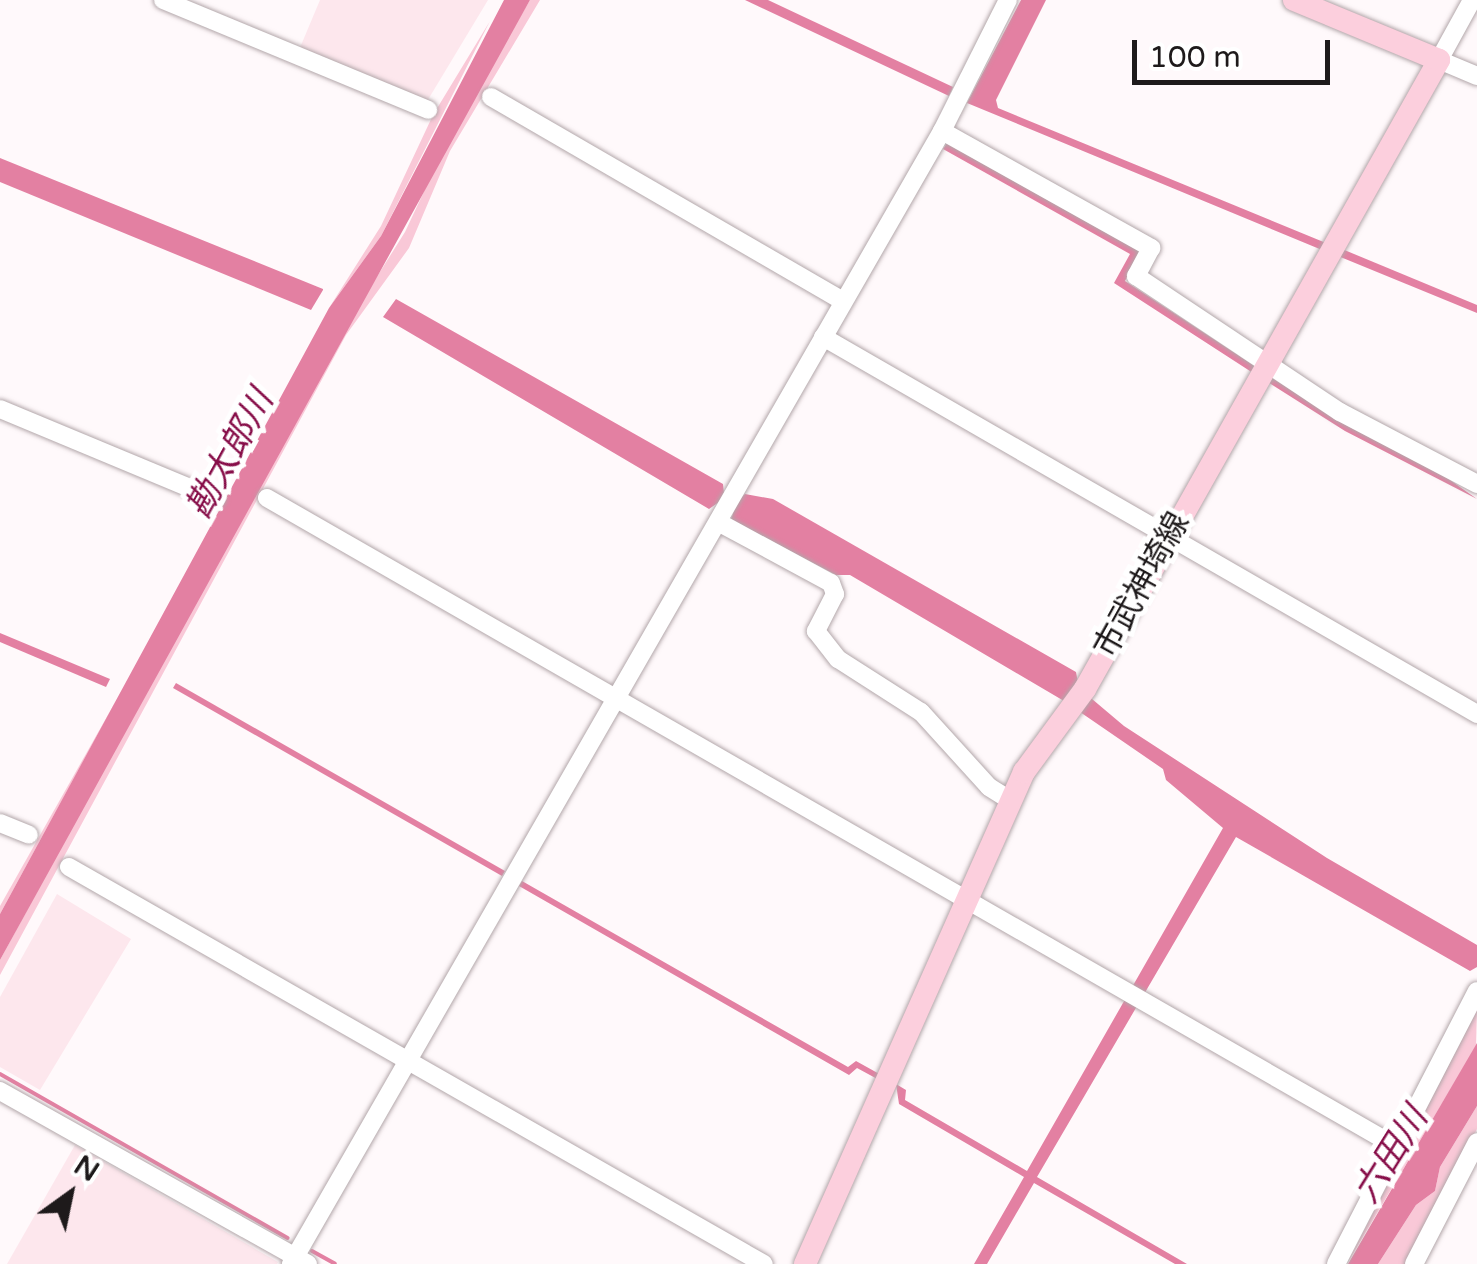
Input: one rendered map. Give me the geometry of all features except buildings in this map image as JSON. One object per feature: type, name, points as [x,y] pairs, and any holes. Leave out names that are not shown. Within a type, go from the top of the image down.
[{"type":"main road","points":[[1294,0],[1439,60]]},
{"type":"main road","name":"市武神埼線","points":[[805,1264],[972,901],[1010,800],[1078,697],[1439,60]]},
{"type":"street","points":[[162,0],[428,110]]},
{"type":"street","points":[[0,1090],[298,1262],[406,1060],[942,131],[1008,0]]},
{"type":"street","points":[[1472,0],[1439,60],[1477,76]]},
{"type":"street","points":[[490,97],[843,301]]},
{"type":"street","points":[[942,131],[1151,248],[1136,276],[1340,412],[1477,484]]},
{"type":"street","points":[[822,337],[1169,533],[1477,714]]},
{"type":"street","points":[[0,409],[216,498]]},
{"type":"street","points":[[267,498],[1397,1147]]},
{"type":"street","points":[[726,509],[832,583],[835,594],[816,631],[838,659],[921,712],[989,787],[1010,800]]},
{"type":"street","points":[[0,823],[29,835]]},
{"type":"street","points":[[69,866],[764,1264]]},
{"type":"street","points":[[1336,1264],[1477,990]]},
{"type":"street","points":[[1414,1264],[1477,1142]]},
{"type":"shaded area","points":[[320,0],[488,0],[426,103],[299,50]]},
{"type":"shaded area","points":[[504,0],[530,0],[0,960],[0,914],[329,308],[381,236]]},
{"type":"shaded area","points":[[530,0],[540,0],[450,151],[409,248],[346,335],[0,975],[0,960],[334,345],[405,232],[450,136]]},
{"type":"shaded area","points":[[745,0],[768,0],[953,87],[949,96]]},
{"type":"shaded area","points":[[1021,0],[1046,0],[996,100],[998,108],[1326,243],[1322,250],[967,103]]},
{"type":"shaded area","points":[[490,21],[381,236],[329,308],[381,226],[433,115]]},
{"type":"shaded area","points":[[948,142],[1141,250],[1125,281],[1256,367],[1253,373],[1114,283],[1130,254],[943,149]]},
{"type":"shaded area","points":[[0,158],[323,290],[311,310],[0,182]]},
{"type":"shaded area","points":[[1342,249],[1477,305],[1477,313],[1338,256]]},
{"type":"shaded area","points":[[396,299],[723,484],[724,493],[738,500],[745,494],[773,499],[1076,672],[1079,688],[1124,726],[1327,858],[1477,945],[1477,967],[1470,971],[1236,837],[1037,1177],[1187,1264],[1175,1264],[1034,1183],[987,1264],[974,1264],[1024,1177],[899,1104],[896,1084],[906,1090],[905,1100],[1027,1171],[1223,828],[1166,780],[1163,769],[1064,701],[850,575],[836,575],[731,520],[734,510],[719,502],[709,509],[383,317]]},
{"type":"shaded area","points":[[1269,376],[1348,426],[1433,468],[1477,499],[1345,431],[1266,381]]},
{"type":"shaded area","points":[[0,633],[110,679],[106,687],[0,642]]},
{"type":"shaded area","points":[[176,683],[505,871],[502,876],[173,688]]},
{"type":"shaded area","points":[[122,690],[0,914],[0,906]]},
{"type":"shaded area","points":[[522,881],[848,1067],[856,1061],[883,1076],[881,1081],[857,1068],[849,1075],[519,886]]},
{"type":"shaded area","points":[[57,894],[131,939],[40,1090],[0,1067],[0,997]]},
{"type":"shaded area","points":[[1477,1009],[1476,1046],[1347,1264]]},
{"type":"shaded area","points":[[1477,1043],[1477,1106],[1440,1167],[1435,1191],[1416,1205],[1378,1264],[1348,1264]]},
{"type":"shaded area","points":[[1477,1106],[1477,1129],[1409,1264],[1378,1264],[1416,1205],[1435,1191],[1440,1167]]},
{"type":"shaded area","points":[[75,1145],[278,1262],[277,1264],[7,1264]]},
{"type":"waterway","points":[[0,1074],[288,1238]]},
{"type":"waterway","points":[[312,1251],[335,1264]]},
{"type":"water label","name":"勘太郎川","points":[[230,454]]},
{"type":"water label","name":"六田川","points":[[1391,1155]]}]
